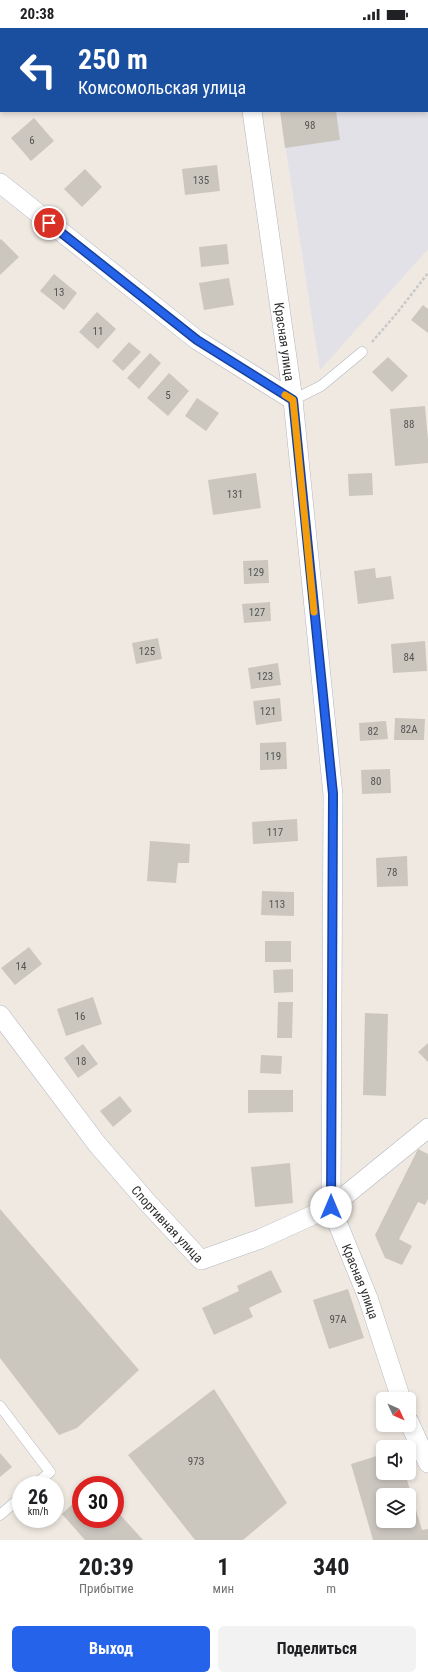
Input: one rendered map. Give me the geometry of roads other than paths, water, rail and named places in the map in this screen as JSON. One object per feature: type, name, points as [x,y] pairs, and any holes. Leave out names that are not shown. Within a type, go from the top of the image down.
[{"type":"street","name":"Красная улица","points":[[252,112],[293,400],[333,794],[331,1207],[368,1298],[399,1392]]},
{"type":"street","points":[[0,184],[197,340],[293,400]]},
{"type":"street","name":"Спортивная улица","points":[[0,1016],[97,1144],[147,1202],[201,1260],[260,1239],[331,1207],[428,1128]]},
{"type":"street","points":[[414,1432],[428,1463]]},
{"type":"lane","points":[[293,400],[321,386],[362,352]]},
{"type":"lane","points":[[0,1406],[50,1472],[45,1476]]},
{"type":"lane","points":[[0,1515],[12,1505]]}]
